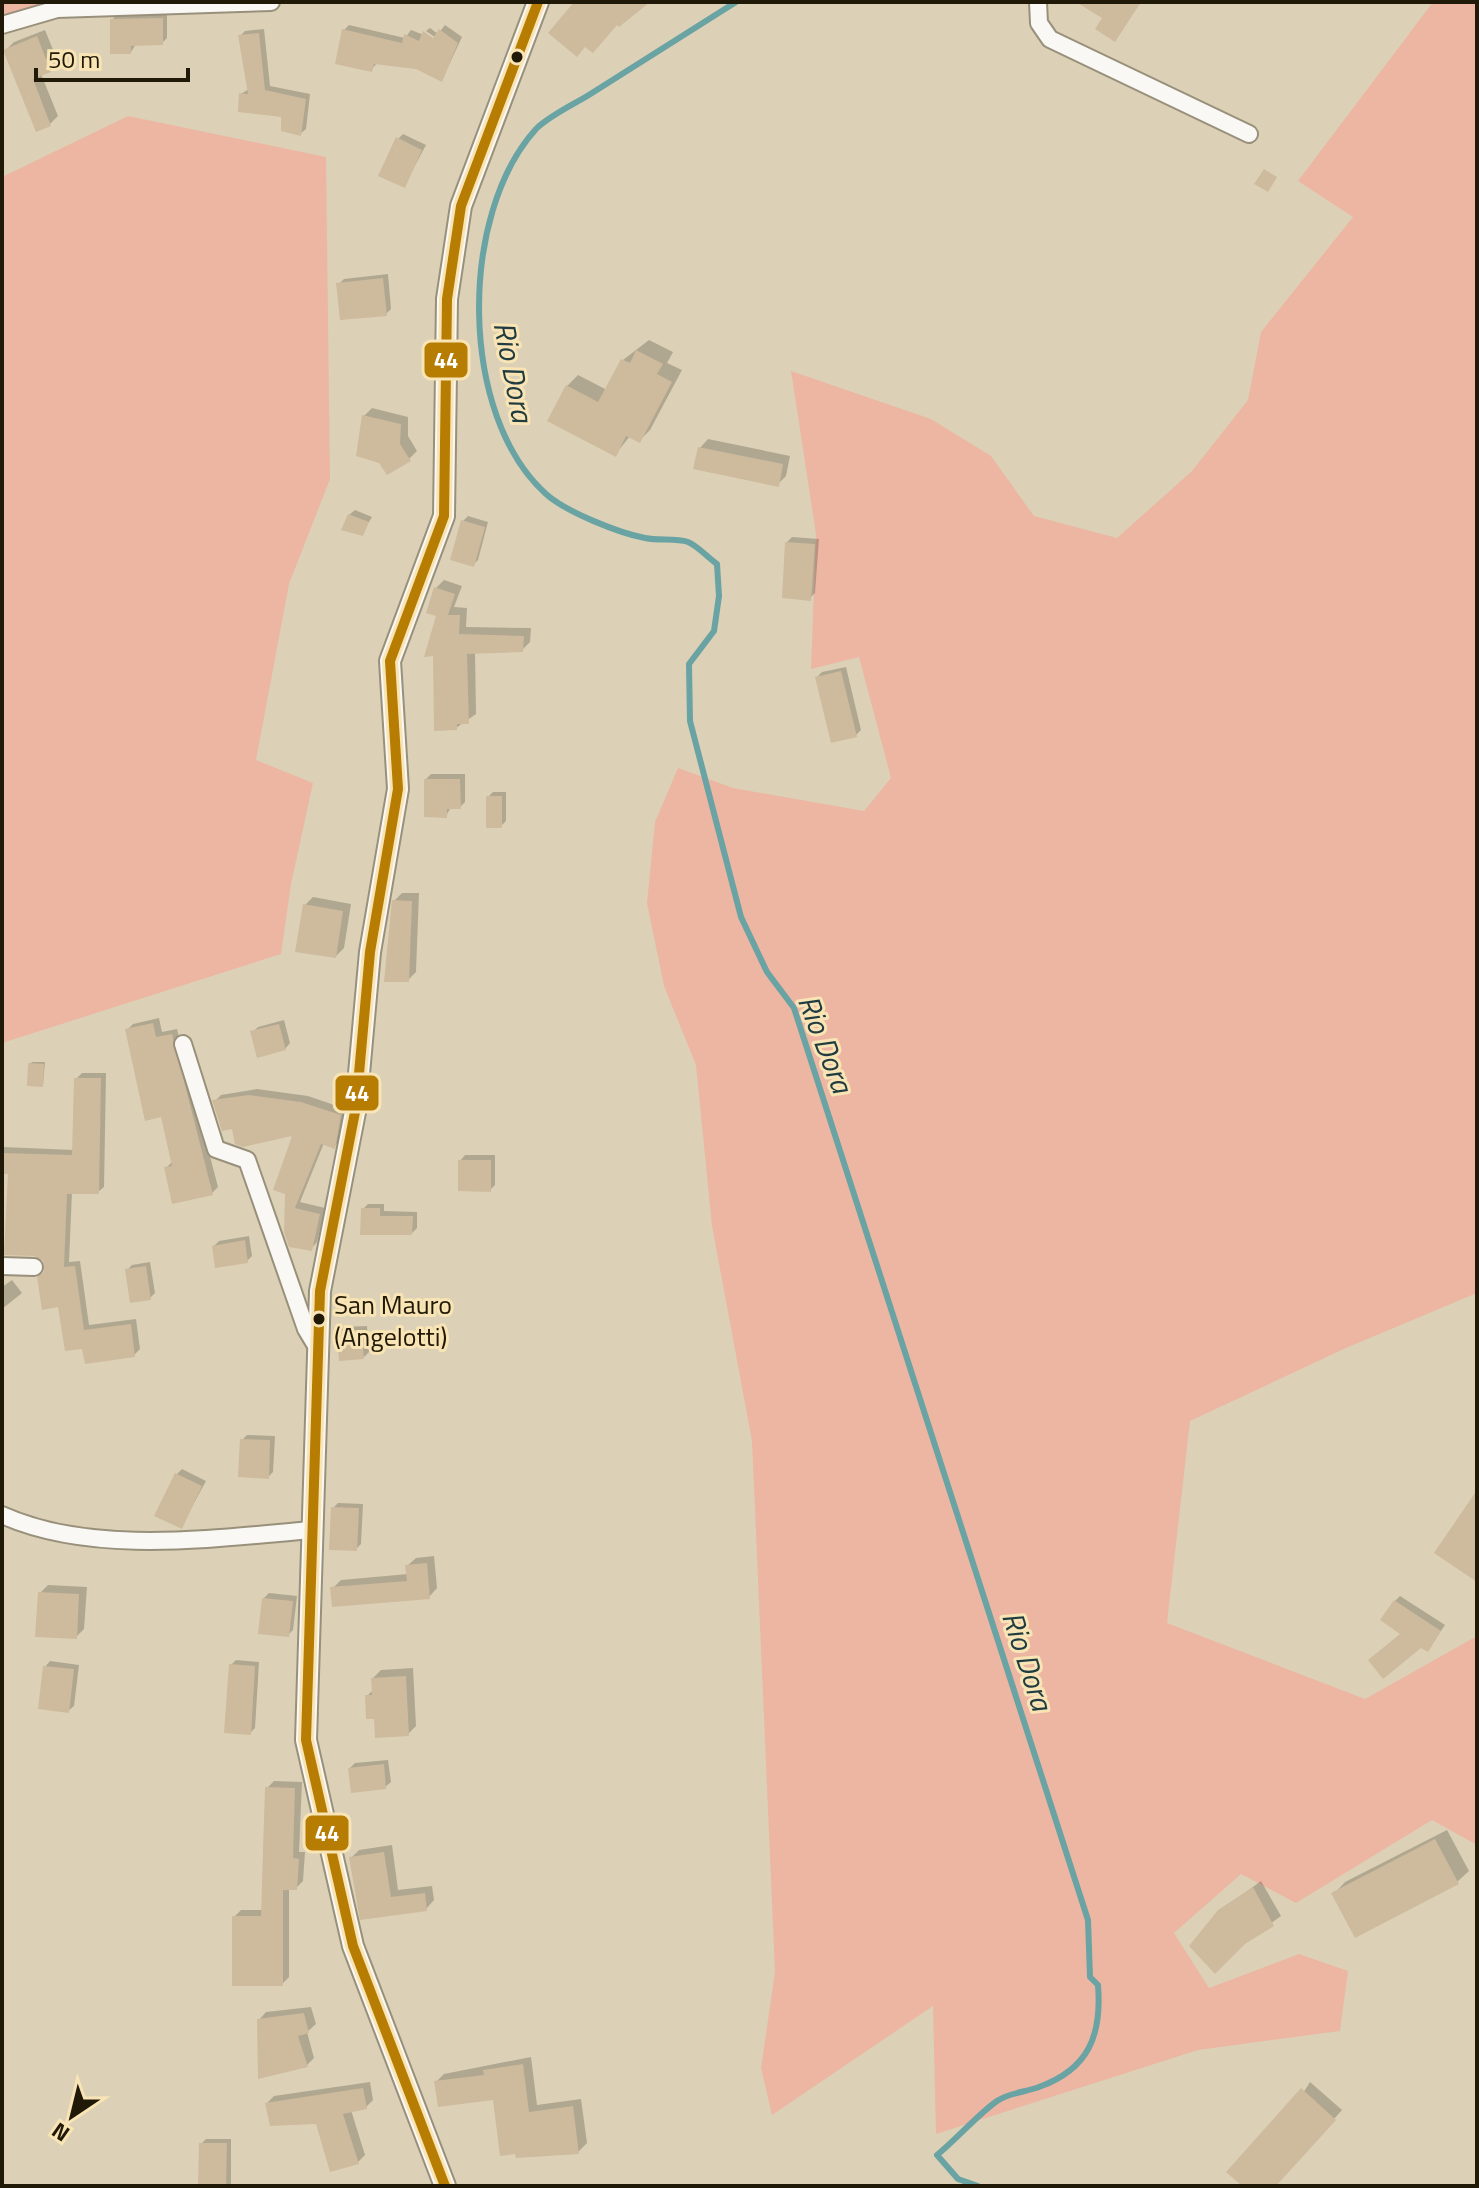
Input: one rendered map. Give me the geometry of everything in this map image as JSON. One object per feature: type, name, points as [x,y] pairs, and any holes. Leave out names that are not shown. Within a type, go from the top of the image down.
[{"type":"street","points":[[2,25],[57,9],[271,2]]},
{"type":"street","points":[[445,2186],[353,1946],[306,1740],[320,1291],[356,1107],[370,952],[398,789],[390,661],[444,516],[447,299],[461,206],[538,2]]},
{"type":"street","points":[[1038,2],[1039,23],[1050,39],[1249,134]]},
{"type":"street","points":[[183,1044],[216,1149],[247,1160],[306,1329],[318,1349]]},
{"type":"street","points":[[2,1266],[34,1267]]},
{"type":"street","points":[[2,1515],[26,1526],[79,1536],[176,1541],[312,1530]]},
{"type":"shaded area","points":[[2,2],[49,2],[2,21]]},
{"type":"shaded area","points":[[1433,2],[1477,2],[1477,1293],[1346,1348],[1190,1421],[1167,1623],[1365,1699],[1477,1636],[1477,1845],[1432,1820],[1296,1903],[1241,1874],[1174,1933],[1209,1988],[1299,1954],[1348,1971],[1340,2031],[1198,2050],[936,2134],[933,2006],[772,2115],[761,2068],[775,1972],[752,1441],[712,1226],[696,1065],[664,986],[647,903],[655,822],[678,768],[733,788],[864,811],[891,778],[859,657],[811,669],[816,534],[791,371],[931,419],[991,456],[1034,516],[1117,538],[1192,471],[1248,400],[1261,332],[1353,217],[1298,181]]},
{"type":"shaded area","points":[[128,116],[326,157],[330,479],[289,584],[256,760],[313,783],[291,884],[281,954],[2,1043],[2,177]]},
{"type":"building","points":[[574,2],[650,2],[619,27],[617,25],[593,53],[585,47],[577,57],[548,33]]},
{"type":"building","points":[[1076,2],[1141,2],[1115,42],[1095,29],[1102,18]]},
{"type":"building","points":[[163,18],[163,45],[131,46],[131,54],[110,54],[110,19]]},
{"type":"building","points":[[342,29],[402,43],[404,34],[419,41],[423,31],[433,38],[439,29],[458,43],[442,82],[416,69],[374,64],[372,72],[335,64]]},
{"type":"building","points":[[259,33],[265,90],[306,99],[301,136],[281,131],[281,117],[238,112],[239,93],[248,94],[238,35]]},
{"type":"building","points":[[37,36],[51,72],[33,79],[51,126],[36,132],[3,50]]},
{"type":"building","points":[[396,137],[422,150],[405,188],[378,176]]},
{"type":"building","points":[[1264,169],[1277,177],[1268,192],[1254,184]]},
{"type":"building","points":[[383,278],[387,316],[340,320],[336,283]]},
{"type":"building","points":[[636,350],[663,364],[657,374],[672,382],[640,443],[626,436],[616,457],[547,421],[566,385],[598,402],[621,359],[630,363]]},
{"type":"building","points":[[362,415],[401,424],[400,444],[411,461],[387,475],[379,463],[356,456]]},
{"type":"building","points":[[698,447],[783,464],[779,487],[693,469]]},
{"type":"building","points":[[348,514],[369,522],[363,536],[341,530]]},
{"type":"building","points":[[461,520],[485,527],[474,567],[450,560]]},
{"type":"building","points":[[785,542],[815,544],[811,601],[782,598]]},
{"type":"building","points":[[434,587],[455,594],[448,615],[460,615],[459,634],[524,636],[523,652],[467,654],[469,724],[457,724],[457,730],[434,731],[433,656],[424,657],[436,616],[426,613]]},
{"type":"building","points":[[841,671],[857,737],[831,743],[815,677]]},
{"type":"building","points":[[424,779],[460,779],[461,809],[447,809],[447,818],[424,817]]},
{"type":"building","points":[[486,796],[502,796],[502,828],[486,828]]},
{"type":"building","points":[[392,900],[412,901],[409,982],[384,982]]},
{"type":"building","points":[[303,904],[343,911],[336,958],[295,952]]},
{"type":"building","points":[[153,1023],[156,1037],[172,1034],[213,1195],[172,1204],[164,1167],[172,1166],[161,1117],[145,1121],[125,1029]]},
{"type":"building","points":[[279,1024],[286,1050],[257,1058],[250,1031]]},
{"type":"building","points":[[28,1063],[44,1064],[43,1087],[27,1086]]},
{"type":"building","points":[[74,1078],[101,1078],[99,1194],[67,1194],[64,1267],[75,1266],[84,1330],[131,1324],[135,1357],[85,1364],[82,1349],[65,1351],[58,1307],[42,1310],[37,1277],[44,1272],[43,1261],[34,1256],[4,1255],[8,1174],[2,1174],[2,1153],[72,1155]]},
{"type":"building","points":[[249,1095],[301,1102],[341,1115],[335,1149],[321,1144],[295,1208],[320,1214],[312,1251],[289,1247],[284,1232],[285,1194],[273,1190],[292,1136],[243,1147],[235,1144],[232,1129],[222,1131],[212,1100]]},
{"type":"building","points":[[458,1160],[491,1160],[491,1192],[458,1191]]},
{"type":"building","points":[[361,1208],[380,1208],[380,1216],[413,1216],[412,1235],[360,1235]]},
{"type":"building","points":[[245,1240],[248,1263],[215,1268],[212,1246]]},
{"type":"building","points":[[146,1266],[151,1300],[130,1303],[125,1269]]},
{"type":"building","points":[[362,1330],[364,1359],[339,1361],[337,1331]]},
{"type":"building","points":[[240,1439],[270,1440],[269,1479],[238,1477]]},
{"type":"building","points":[[175,1473],[202,1486],[182,1529],[154,1516]]},
{"type":"building","points":[[1477,1490],[1477,1582],[1434,1553]]},
{"type":"building","points":[[331,1507],[359,1508],[357,1551],[329,1550]]},
{"type":"building","points":[[427,1563],[430,1599],[332,1607],[330,1587],[407,1581],[405,1565]]},
{"type":"building","points":[[38,1592],[79,1594],[77,1639],[35,1637]]},
{"type":"building","points":[[262,1598],[293,1601],[289,1637],[258,1634]]},
{"type":"building","points":[[1394,1600],[1441,1631],[1428,1652],[1421,1648],[1383,1679],[1368,1660],[1400,1634],[1380,1620]]},
{"type":"building","points":[[229,1664],[255,1666],[251,1735],[224,1733]]},
{"type":"building","points":[[43,1666],[74,1669],[69,1713],[38,1709]]},
{"type":"building","points":[[406,1676],[409,1736],[375,1738],[374,1719],[366,1719],[365,1695],[372,1695],[371,1678]]},
{"type":"building","points":[[384,1764],[386,1789],[351,1793],[348,1768]]},
{"type":"building","points":[[265,1787],[295,1788],[293,1858],[299,1859],[297,1890],[283,1890],[283,1986],[232,1986],[232,1916],[261,1916]]},
{"type":"building","points":[[1435,1839],[1459,1884],[1355,1938],[1331,1893]]},
{"type":"building","points":[[384,1852],[391,1897],[425,1893],[427,1911],[360,1920],[349,1857]]},
{"type":"building","points":[[1253,1887],[1274,1926],[1245,1944],[1215,1974],[1189,1946],[1218,1910]]},
{"type":"building","points":[[304,2013],[309,2033],[298,2036],[308,2067],[258,2079],[257,2019]]},
{"type":"building","points":[[523,2064],[529,2112],[573,2106],[579,2154],[516,2158],[515,2154],[500,2156],[493,2100],[438,2107],[434,2081],[484,2075],[483,2070]]},
{"type":"building","points":[[363,2088],[367,2109],[343,2114],[359,2164],[330,2172],[316,2124],[270,2126],[265,2103]]},
{"type":"building","points":[[1301,2088],[1336,2120],[1276,2186],[1242,2186],[1226,2172]]},
{"type":"building","points":[[199,2143],[227,2143],[226,2186],[198,2186]]},
{"type":"waterway","name":"Rio Dora","points":[[736,2],[555,114],[536,129],[510,166],[492,211],[482,262],[479,314],[484,367],[497,416],[517,459],[546,494],[579,515],[621,532],[650,539],[688,542],[717,564],[719,596],[714,631],[689,664],[690,721],[741,917],[767,972],[794,1008],[1088,1920],[1090,1977],[1098,1985],[1099,2003],[1098,2020],[1089,2048],[1081,2060],[1056,2080],[997,2101],[937,2155],[958,2179],[978,2186]]},
{"type":"transit line","name":"44","points":[[445,2186],[353,1946],[306,1740],[320,1291],[356,1107],[370,952],[398,789],[390,661],[444,516],[447,299],[461,206],[538,2]]},
{"type":"place","name":"San Mauro (Angelotti)","points":[[319,1319]]}]
